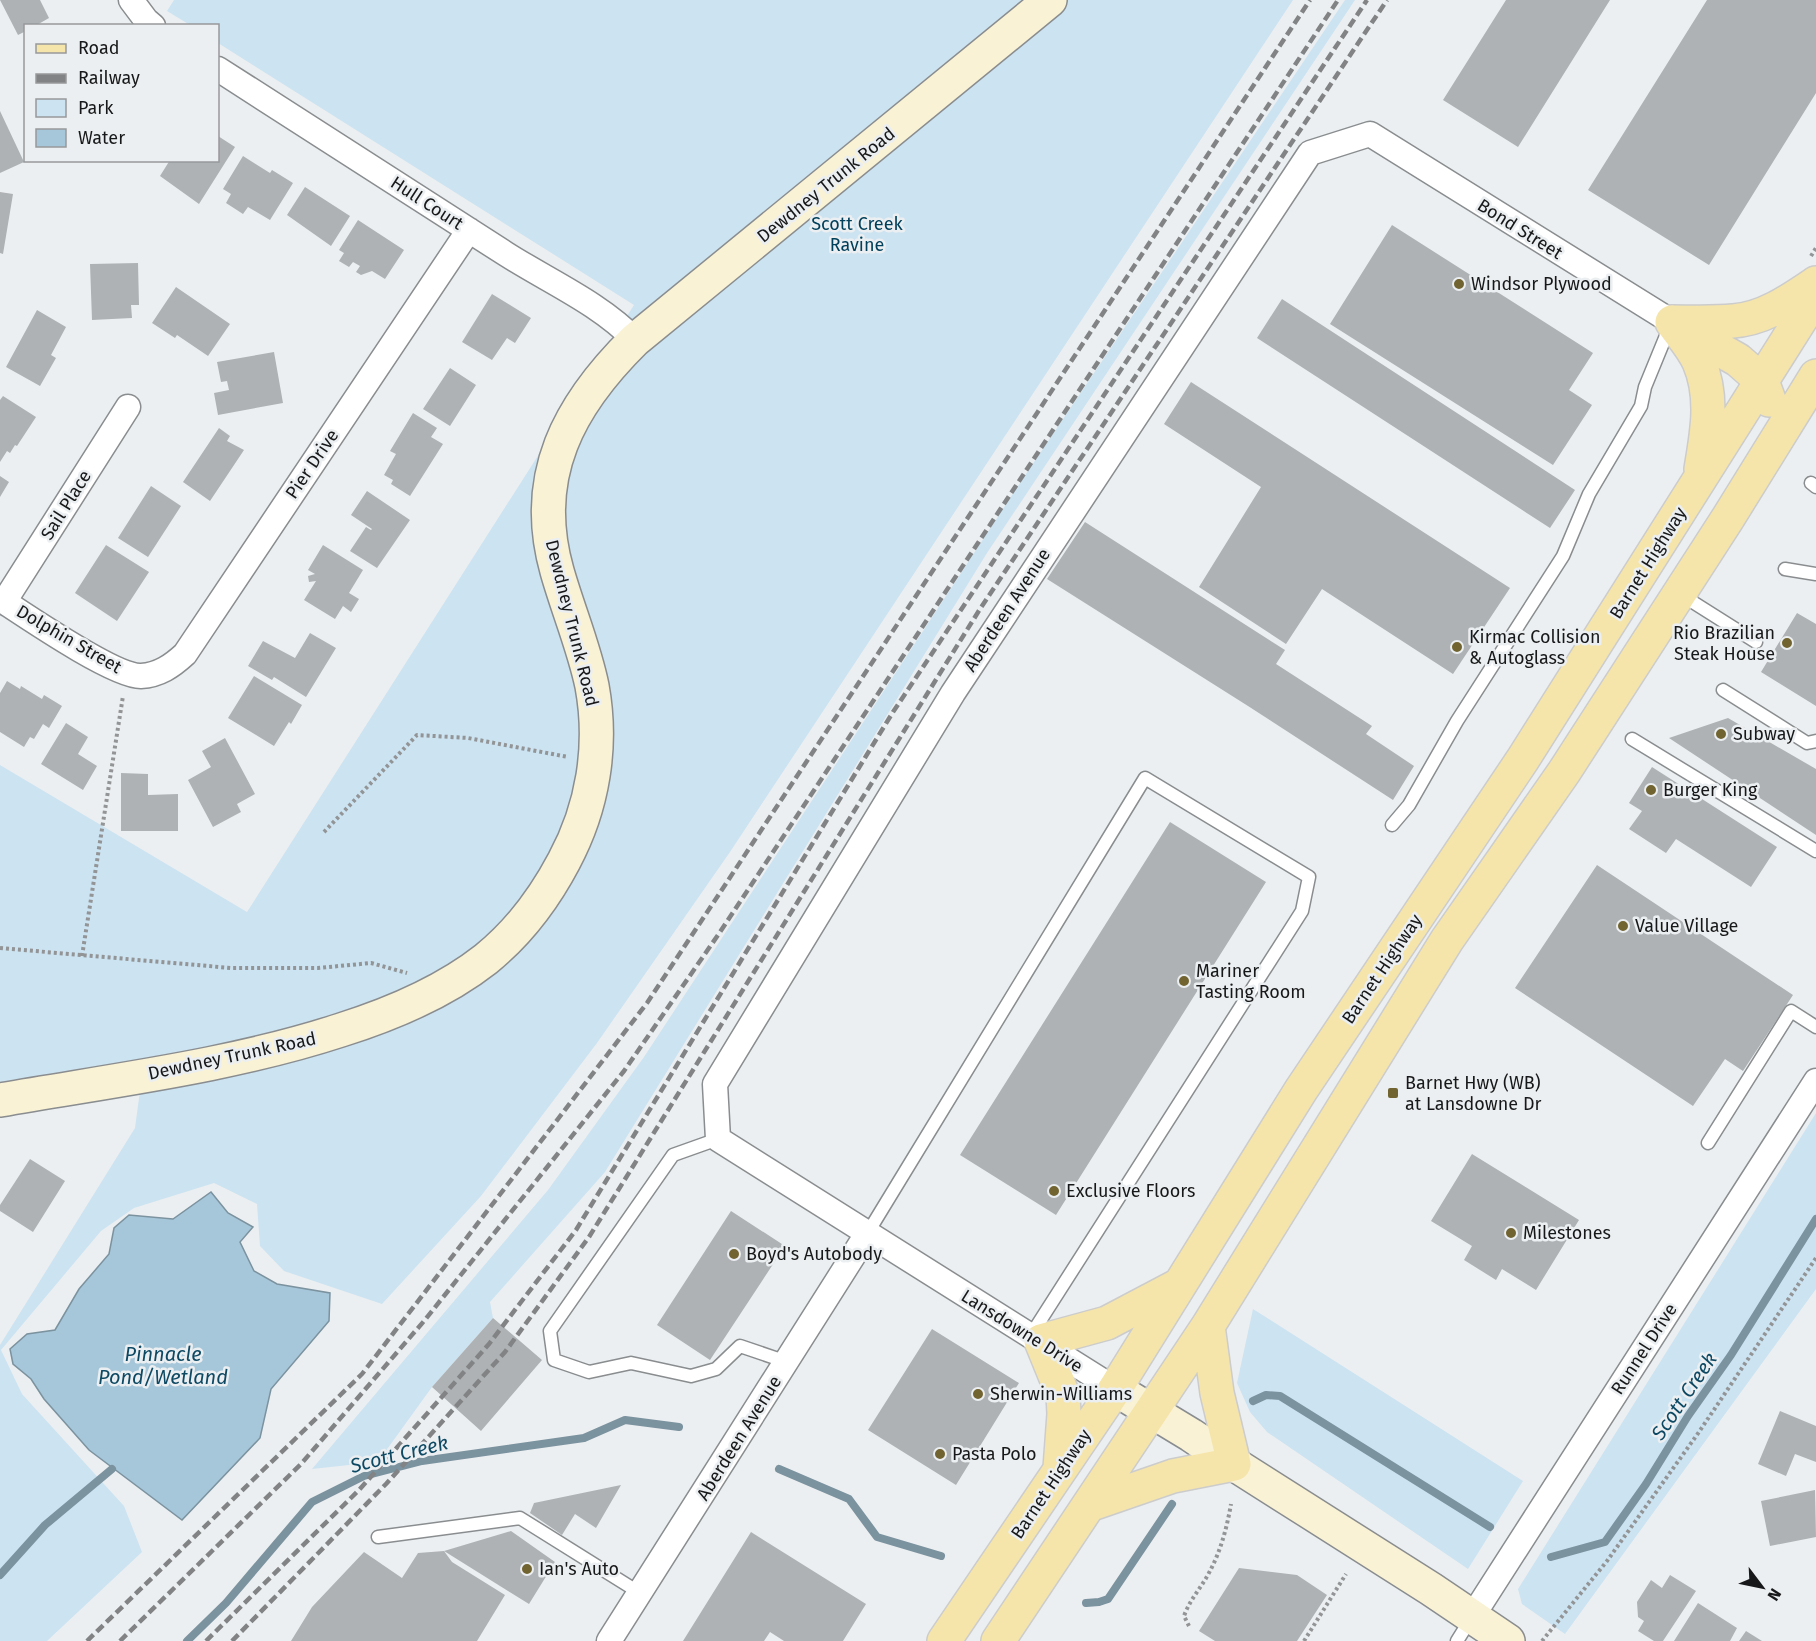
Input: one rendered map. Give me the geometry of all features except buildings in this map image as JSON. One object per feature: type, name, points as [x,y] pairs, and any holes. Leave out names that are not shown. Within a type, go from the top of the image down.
[{"type":"main road","name":"Dewdney Trunk Road","points":[[0,1100],[222,1062],[297,1044],[375,1019],[444,987],[468,973],[499,948],[549,888],[574,843],[592,783],[595,762],[597,737],[595,704],[585,660],[554,559],[549,531],[549,496],[558,453],[575,413],[600,377],[635,340],[1050,0]]},
{"type":"main road","points":[[1672,322],[1734,321],[1751,318],[1785,304],[1816,283]]},
{"type":"main road","name":"Barnet Highway","points":[[944,1641],[1115,1389],[1301,1090],[1523,759],[1816,295]]},
{"type":"main road","points":[[1672,322],[1738,360],[1762,381],[1781,433]]},
{"type":"main road","points":[[1672,322],[1698,360],[1707,386],[1709,402],[1700,481]]},
{"type":"main road","name":"Barnet Highway","points":[[998,1641],[1208,1326],[1447,939],[1551,791],[1680,594],[1816,376]]},
{"type":"main road","points":[[1060,1470],[1063,1395],[1036,1338],[1107,1323],[1180,1285]]},
{"type":"main road","points":[[1089,1505],[1173,1476],[1233,1464],[1217,1394],[1208,1326]]},
{"type":"main road","name":"Lansdowne Drive","points":[[1115,1389],[1431,1589],[1465,1629],[1508,1641]]},
{"type":"street","points":[[131,0],[151,24]]},
{"type":"street","name":"Hull Court","points":[[219,70],[532,270],[599,309],[618,322],[635,340]]},
{"type":"street","name":"Bond Street","points":[[1370,134],[1672,322]]},
{"type":"street","name":"Aberdeen Avenue","points":[[718,1139],[715,1084],[953,693],[1310,153],[1370,134]]},
{"type":"street","name":"Pier Drive","points":[[139,676],[157,673],[172,666],[185,654],[469,230]]},
{"type":"street","name":"Sail Place","points":[[2,601],[128,407]]},
{"type":"street","name":"Dolphin Street","points":[[2,601],[98,660],[126,673],[139,676]]},
{"type":"street","name":"Runnel Drive","points":[[1465,1629],[1816,1081]]},
{"type":"street","name":"Lansdowne Drive","points":[[718,1139],[1115,1389]]},
{"type":"street","name":"Aberdeen Avenue","points":[[609,1641],[867,1234]]},
{"type":"lane","points":[[1392,825],[1409,805],[1457,721],[1563,556],[1589,494],[1641,406],[1646,387],[1672,322]]},
{"type":"lane","points":[[1785,569],[1816,574]]},
{"type":"lane","points":[[1680,594],[1756,642]]},
{"type":"lane","points":[[1723,690],[1807,743],[1816,741]]},
{"type":"lane","points":[[1632,739],[1816,851]]},
{"type":"lane","points":[[867,1234],[1145,778],[1299,870],[1309,877],[1302,911],[1036,1338]]},
{"type":"lane","points":[[1708,1143],[1791,1011],[1816,1027]]},
{"type":"lane","points":[[718,1139],[673,1155],[550,1332],[554,1360],[589,1372],[631,1363],[691,1376],[716,1369],[740,1346],[787,1362]]},
{"type":"lane","points":[[378,1537],[520,1518],[640,1593]]},
{"type":"path","points":[[82,956],[123,695]]},
{"type":"path","points":[[324,832],[417,735],[468,738],[595,762]]},
{"type":"path","points":[[0,948],[231,968],[318,968],[371,963],[444,987]]},
{"type":"path","points":[[1542,1641],[1607,1561],[1700,1432],[1816,1258]]},
{"type":"path","points":[[1189,1626],[1184,1616],[1189,1602],[1209,1572],[1226,1533],[1231,1504]]},
{"type":"path","points":[[1304,1641],[1346,1574]]},
{"type":"green space","name":"Scott Creek Ravine","points":[[174,0],[1293,0],[730,852],[597,1043],[481,1196],[382,1304],[284,1271],[260,1246],[257,1204],[214,1183],[134,1208],[101,1231],[1,1350],[22,1394],[124,1506],[142,1552],[47,1641],[0,1641],[0,1345],[135,1128],[142,1076],[0,1091],[0,765],[247,912],[634,305],[219,44],[219,24],[188,24],[167,11]]},
{"type":"green space","points":[[1345,0],[1355,0],[987,553],[605,1172],[490,1302],[493,1318],[432,1387],[380,1459],[312,1469],[548,1190],[644,1057],[1020,483]]},
{"type":"green space","points":[[1816,1113],[1816,1289],[1565,1634],[1522,1604],[1518,1589]]},
{"type":"green space","points":[[1253,1309],[1523,1481],[1468,1569],[1267,1432],[1250,1412],[1237,1383]]},
{"type":"water","name":"Pinnacle Pond/Wetland","points":[[211,1192],[228,1213],[253,1227],[240,1242],[254,1271],[277,1284],[330,1293],[329,1321],[271,1389],[260,1438],[182,1520],[89,1450],[44,1399],[31,1379],[13,1364],[10,1349],[27,1334],[55,1330],[79,1289],[109,1254],[114,1228],[129,1215],[173,1219]]},
{"type":"waterway","name":"Scott Creek","points":[[1551,1557],[1605,1542],[1731,1355],[1816,1219]]},
{"type":"waterway","name":"Scott Creek","points":[[1253,1401],[1266,1395],[1280,1396],[1490,1527]]},
{"type":"waterway","name":"Scott Creek","points":[[187,1641],[226,1603],[312,1502],[364,1476],[422,1461],[584,1438],[625,1420],[679,1427]]},
{"type":"waterway","points":[[0,1575],[45,1525],[112,1469]]},
{"type":"waterway","name":"Scott Creek","points":[[779,1469],[849,1499],[877,1537],[941,1556]]},
{"type":"waterway","name":"Scott Creek","points":[[1086,1603],[1108,1599],[1172,1504]]},
{"type":"railway","points":[[87,1641],[362,1374],[647,1003],[1310,0]]},
{"type":"railway","points":[[120,1641],[301,1464],[424,1321],[624,1071],[718,935],[1338,0]]},
{"type":"railway","points":[[206,1641],[359,1490],[489,1344],[576,1230],[893,712],[1367,0]]},
{"type":"railway","points":[[232,1641],[386,1484],[505,1352],[589,1237],[980,609],[1387,0]]},
{"type":"place","name":"Windsor Plywood","points":[[1459,284]]},
{"type":"place","name":"Rio Brazilian Steak House","points":[[1787,643]]},
{"type":"place","name":"Kirmac Collision & Autoglass","points":[[1457,647]]},
{"type":"place","name":"Subway","points":[[1721,734]]},
{"type":"place","name":"Burger King","points":[[1651,790]]},
{"type":"place","name":"Value Village","points":[[1623,926]]},
{"type":"place","name":"Mariner Tasting Room","points":[[1184,981]]},
{"type":"place","name":"Barnet Hwy (WB) at Lansdowne Dr","points":[[1393,1093]]},
{"type":"place","name":"Exclusive Floors","points":[[1054,1191]]},
{"type":"place","name":"Milestones","points":[[1511,1233]]},
{"type":"place","name":"Boyd's Autobody","points":[[734,1254]]},
{"type":"place","name":"Sherwin-Williams","points":[[978,1394]]},
{"type":"place","name":"Pasta Polo","points":[[940,1454]]},
{"type":"place","name":"Ian's Auto","points":[[527,1569]]}]
